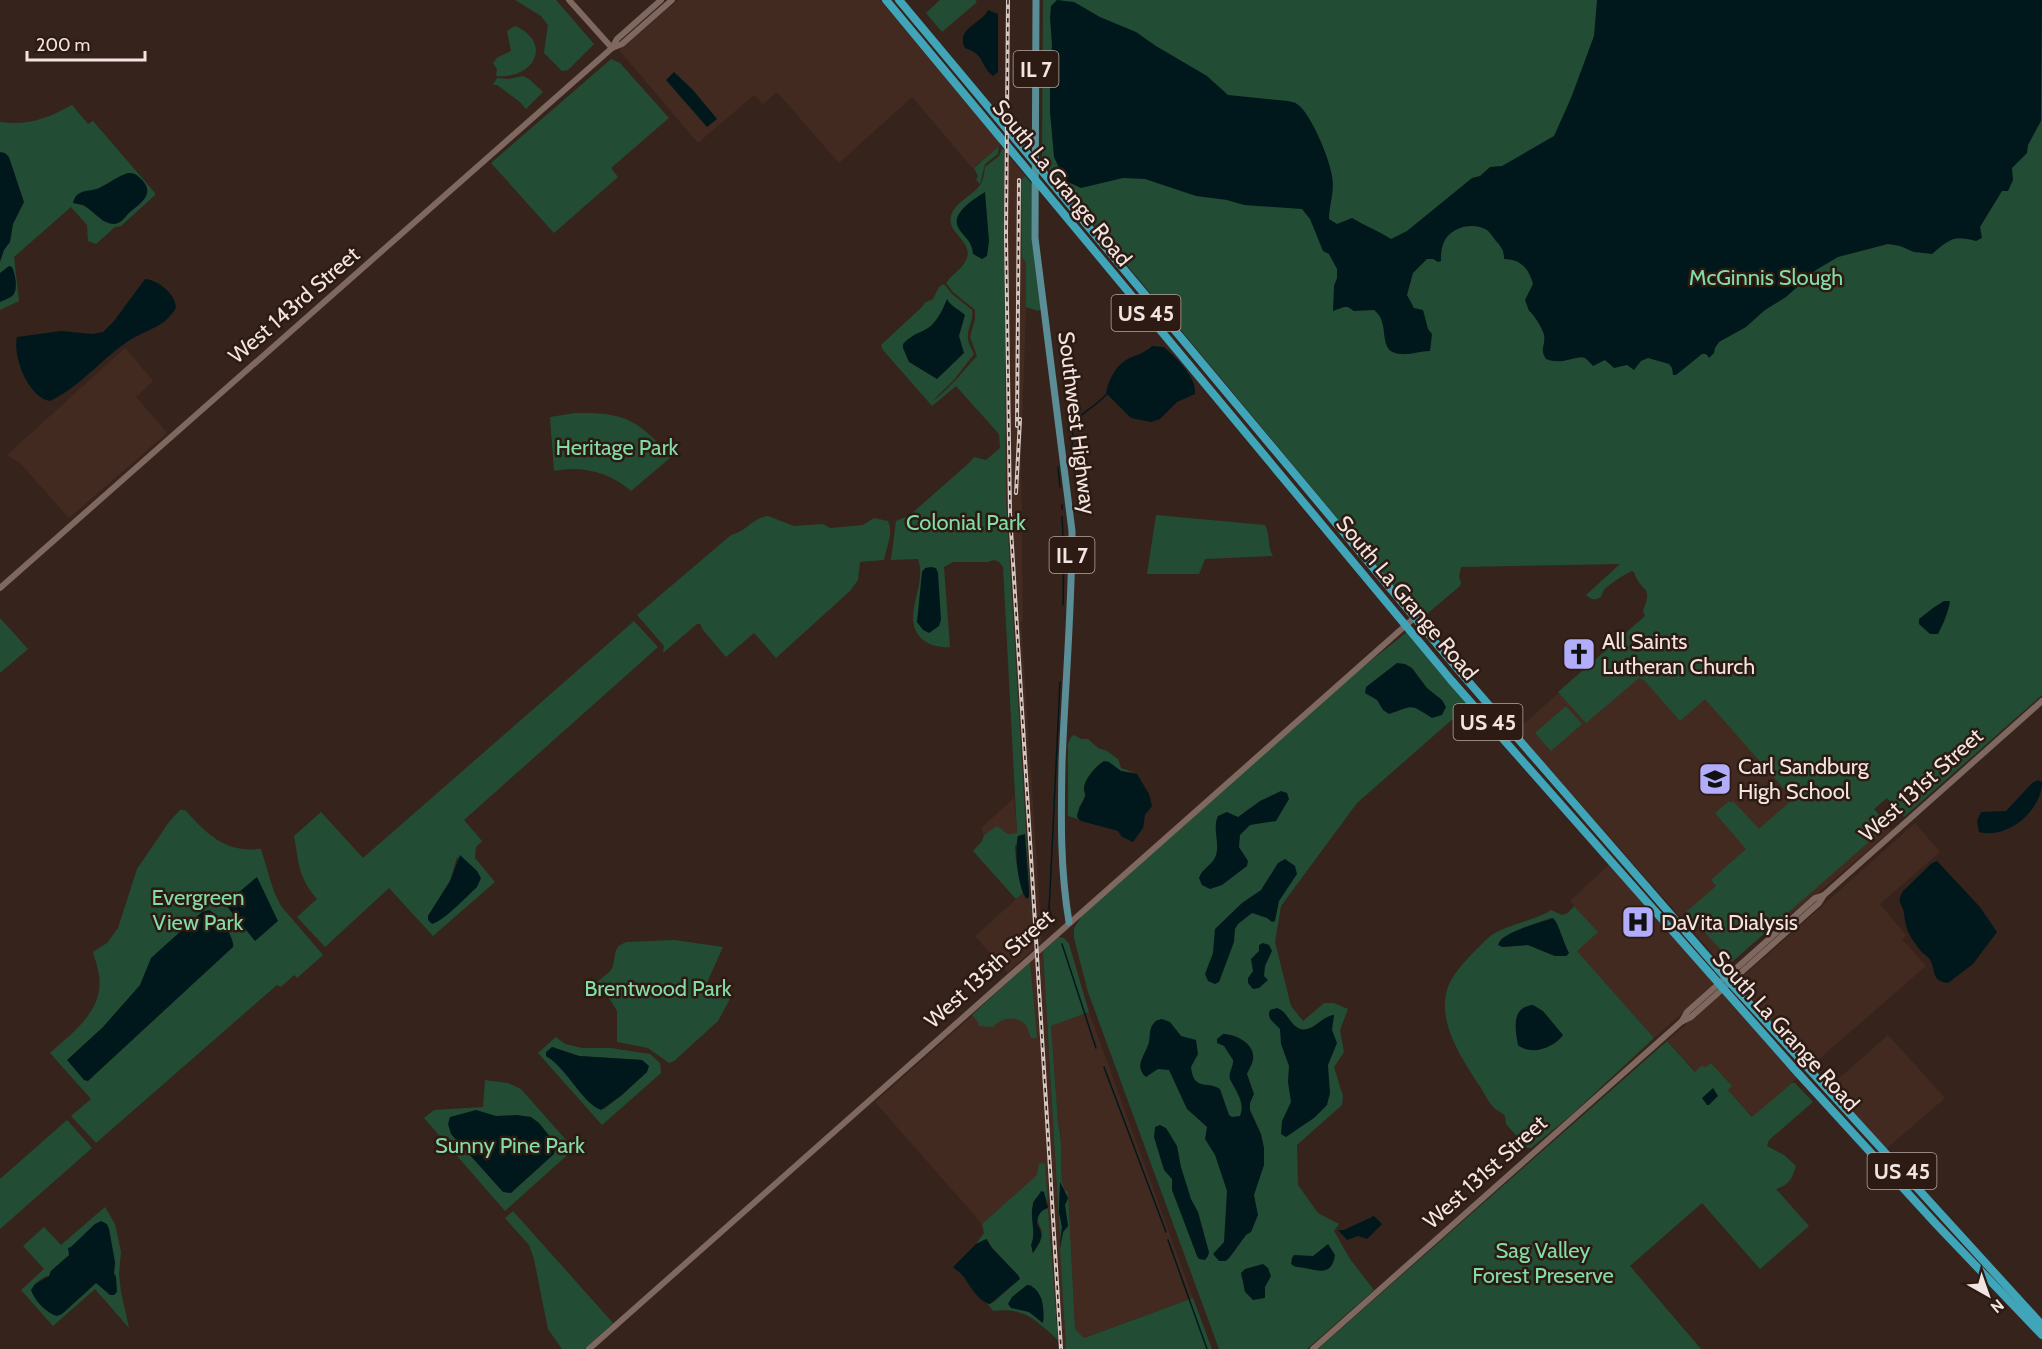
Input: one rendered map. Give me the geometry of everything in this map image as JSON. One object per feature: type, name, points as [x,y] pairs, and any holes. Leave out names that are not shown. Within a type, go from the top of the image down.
[{"type":"highway","name":"South La Grange Road","points":[[886,0],[1405,626],[1725,983],[2042,1325]]},
{"type":"highway","name":"South La Grange Road","points":[[899,0],[1414,618],[1873,1156],[2042,1335]]},
{"type":"main road","name":"Southwest Highway","points":[[1036,0],[1036,248],[1072,531],[1060,839],[1063,889],[1069,922]]},
{"type":"street","points":[[569,0],[612,48]]},
{"type":"street","name":"West 143rd Street","points":[[0,588],[612,48],[617,39],[661,0]]},
{"type":"street","name":"West 143rd Street","points":[[612,48],[622,45],[672,0]]},
{"type":"street","name":"West 135th Street","points":[[589,1349],[1414,618]]},
{"type":"street","name":"West 131st Street","points":[[1313,1349],[1681,1022],[1688,1012],[1819,903],[1824,895],[2042,701]]},
{"type":"shaded area","points":[[678,0],[880,0],[964,98],[1000,142],[1000,145],[974,167],[974,170],[912,97],[839,163],[777,92],[763,104],[754,95],[698,143],[619,50]]},
{"type":"shaded area","points":[[1004,150],[1025,176],[1021,180],[1022,258],[1026,262],[1026,307],[1021,456],[1023,621],[1021,622],[1042,941],[1007,973],[975,936],[1023,893],[1025,898],[1029,897],[1031,906],[1006,500]]},
{"type":"shaded area","points":[[125,348],[153,381],[136,397],[167,433],[69,518],[21,464],[7,455]]},
{"type":"shaded area","name":"Carl Sandburg High School","points":[[1663,600],[1887,797],[1874,809],[1892,830],[1811,899],[1766,932],[1726,966],[1516,731]]},
{"type":"shaded area","points":[[1014,798],[1017,833],[1008,834],[997,826],[984,835],[981,828]]},
{"type":"shaded area","points":[[1915,823],[1940,852],[1880,904],[1906,935],[1902,939],[1926,966],[1809,1068],[1737,985],[1738,981]]},
{"type":"shaded area","points":[[1611,863],[1714,982],[1654,1038],[1576,950],[1597,932],[1571,902],[1572,899]]},
{"type":"shaded area","points":[[1043,951],[1066,1349],[1059,1349],[1045,1169],[982,1224],[875,1102],[1019,974],[1031,976],[1030,962]]},
{"type":"shaded area","points":[[1725,994],[1800,1076],[1753,1117],[1728,1090],[1732,1086],[1711,1063],[1696,1072],[1667,1041],[1718,996]]},
{"type":"shaded area","points":[[1089,1012],[1193,1298],[1083,1338],[1075,1329],[1068,1192],[1064,1189],[1060,1162],[1061,1132],[1058,1123],[1051,1026]]},
{"type":"shaded area","points":[[1888,1035],[1945,1098],[1884,1151],[1827,1089]]},
{"type":"green space","points":[[515,0],[556,0],[594,44],[568,70],[562,71],[544,53],[548,25],[541,16]]},
{"type":"green space","points":[[940,0],[975,0],[977,2],[942,32],[926,13]]},
{"type":"green space","name":"McGinnis Slough","points":[[1043,0],[2042,0],[2042,695],[1904,817],[1887,798],[1874,809],[1888,825],[1732,962],[1686,912],[1716,886],[1711,880],[1746,849],[1715,813],[1729,801],[1731,803],[1733,801],[1759,829],[1793,799],[1705,699],[1680,721],[1644,680],[1639,678],[1586,723],[1558,692],[1645,616],[1643,611],[1647,593],[1634,572],[1629,572],[1613,583],[1604,590],[1600,597],[1595,599],[1586,595],[1620,564],[1461,567],[1460,586],[1421,619],[1053,176],[1042,157]]},
{"type":"green space","points":[[515,26],[527,33],[534,42],[536,50],[534,59],[520,72],[509,76],[496,76],[497,69],[493,63],[498,57],[511,51],[507,31]]},
{"type":"green space","points":[[611,59],[620,63],[669,118],[611,168],[618,177],[554,233],[491,163]]},
{"type":"green space","points":[[523,76],[543,92],[526,109],[497,85],[493,85],[497,78],[509,79]]},
{"type":"green space","points":[[72,105],[88,124],[93,121],[155,195],[121,226],[115,227],[96,244],[88,241],[87,225],[71,207],[14,257],[19,301],[0,310],[0,122],[19,123],[38,120]]},
{"type":"green space","points":[[999,146],[998,154],[985,164],[980,184],[976,180],[978,176],[974,168]]},
{"type":"green space","name":"Colonial Park","points":[[1002,148],[1004,150],[1006,500],[1032,929],[1026,848],[1015,845],[1016,863],[1023,893],[1016,899],[973,851],[984,835],[997,826],[1008,834],[1017,833],[1003,567],[994,560],[953,562],[944,567],[950,647],[942,647],[926,642],[915,628],[913,619],[920,579],[918,559],[891,560],[896,521],[910,515],[974,457],[986,460],[1000,448],[999,434],[956,386],[932,406],[881,345],[924,303],[933,299],[939,287],[944,284],[952,294],[972,310],[968,338],[974,354],[953,381],[931,402],[950,386],[977,356],[970,337],[975,310],[953,292],[946,283],[963,265],[968,255],[965,243],[953,228],[951,216],[956,207],[980,185],[985,167],[999,156]]},
{"type":"green space","points":[[1025,176],[1032,184],[1033,244],[1042,309],[1038,311],[1026,307],[1026,262],[1022,258],[1021,180]]},
{"type":"green space","name":"Heritage Park","points":[[575,413],[607,414],[630,421],[649,434],[671,457],[631,491],[614,479],[595,472],[574,469],[554,471],[550,417]]},
{"type":"green space","points":[[1156,515],[1265,525],[1273,556],[1205,559],[1199,574],[1147,574]]},
{"type":"green space","points":[[768,516],[794,526],[823,524],[830,528],[863,525],[874,518],[888,521],[890,535],[884,560],[860,562],[858,580],[850,591],[776,658],[754,633],[726,657],[700,624],[697,624],[663,653],[664,646],[637,615],[731,535],[758,519]]},
{"type":"green space","points":[[0,618],[28,649],[0,673]]},
{"type":"green space","points":[[634,621],[658,647],[464,820],[482,841],[476,847],[475,858],[495,882],[433,936],[389,888],[325,947],[297,917],[317,899],[303,877],[294,836],[321,812],[363,858]],"holes":[[[457,857],[477,887],[448,913],[428,916],[450,881]]]},
{"type":"green space","points":[[1407,632],[1471,703],[1357,803],[1281,906],[1275,942],[1291,1006],[1303,1021],[1324,1003],[1334,1003],[1348,1009],[1340,1030],[1344,1052],[1334,1067],[1343,1096],[1342,1105],[1297,1145],[1298,1185],[1318,1213],[1339,1224],[1334,1231],[1350,1259],[1374,1290],[1307,1349],[1219,1349],[1088,992],[1074,938],[1074,928],[1082,916],[1339,686]]},
{"type":"green space","points":[[1566,706],[1582,724],[1551,751],[1535,733]]},
{"type":"green space","points":[[1074,735],[1081,739],[1088,739],[1098,748],[1118,759],[1121,768],[1135,773],[1121,771],[1107,761],[1084,790],[1085,797],[1079,807],[1078,819],[1068,816],[1068,744]]},
{"type":"green space","name":"Evergreen View Park","points":[[180,810],[185,810],[210,835],[225,844],[242,849],[261,849],[274,892],[281,906],[323,955],[297,978],[294,975],[281,987],[277,985],[96,1143],[71,1116],[91,1099],[50,1053],[77,1028],[92,1010],[99,988],[99,972],[93,952],[107,943],[118,928],[137,869],[169,822]]},
{"type":"green space","points":[[1574,906],[1598,932],[1577,951],[1654,1038],[1570,1116],[1531,1148],[1527,1148],[1506,1124],[1505,1116],[1490,1103],[1458,1051],[1448,1026],[1445,1000],[1451,980],[1488,938],[1551,910],[1562,915],[1568,913]],"holes":[[[1551,918],[1557,923],[1560,936],[1569,953],[1566,956],[1555,956],[1528,945],[1502,947],[1501,939],[1525,927]]]},
{"type":"green space","points":[[1059,937],[1064,938],[1069,944],[1089,1012],[1051,1026],[1061,1140],[1061,1172],[1064,1189],[1068,1192],[1075,1329],[1084,1338],[1193,1298],[1212,1349],[1066,1349],[1060,1248],[1063,1232],[1068,1226],[1065,1205],[1068,1198],[1060,1182],[1059,1212],[1062,1227],[1060,1240],[1043,951]]},
{"type":"green space","name":"Brentwood Park","points":[[674,940],[723,947],[705,987],[731,997],[718,1021],[669,1063],[648,1048],[617,1042],[617,1011],[596,983],[611,970],[616,950],[622,944]]},
{"type":"green space","points":[[1030,962],[1037,1038],[1031,1038],[1026,1025],[1017,1019],[1004,1020],[993,1027],[979,1026],[972,1015]]},
{"type":"green space","points":[[556,1037],[565,1044],[582,1048],[611,1048],[650,1054],[660,1063],[661,1073],[602,1125],[538,1053]],"holes":[[[552,1047],[579,1056],[642,1060],[649,1066],[622,1095],[604,1109],[588,1099],[562,1069],[547,1057]]]},
{"type":"green space","name":"Sag Valley Forest Preserve","points":[[1667,1041],[1695,1072],[1701,1066],[1706,1067],[1711,1063],[1732,1086],[1728,1090],[1752,1117],[1792,1083],[1795,1083],[1813,1102],[1769,1140],[1767,1146],[1784,1155],[1796,1166],[1789,1181],[1776,1189],[1809,1226],[1760,1269],[1702,1203],[1630,1266],[1701,1349],[1318,1349]]},
{"type":"green space","name":"Sunny Pine Park","points":[[485,1080],[508,1083],[521,1089],[574,1149],[505,1211],[424,1118],[434,1110],[483,1107]]},
{"type":"green space","points":[[67,1120],[92,1148],[0,1229],[0,1179]]},
{"type":"green space","points":[[1039,1163],[1045,1164],[1048,1205],[1045,1196],[1040,1195],[1033,1203],[1032,1251],[1033,1253],[1042,1236],[1038,1220],[1039,1214],[1048,1208],[1058,1340],[1029,1316],[1013,1311],[993,1311],[988,1304],[994,1302],[1020,1278],[992,1248],[987,1239],[976,1244],[984,1233],[982,1224],[1037,1175]],"holes":[[[1027,1285],[1031,1285],[1042,1299],[1042,1323],[1026,1311]]]},
{"type":"green space","points":[[105,1207],[115,1224],[121,1252],[119,1274],[129,1328],[95,1289],[53,1326],[21,1290],[44,1269],[23,1246],[44,1227],[61,1245]],"holes":[[[95,1224],[115,1262],[114,1273],[99,1285],[96,1283],[66,1310],[31,1290],[42,1279],[50,1276],[51,1271],[70,1255],[71,1247]]]},
{"type":"green space","points":[[513,1211],[613,1323],[585,1349],[562,1349],[548,1329],[529,1245],[505,1218]]},
{"type":"water","name":"McGinnis Slough","points":[[1057,0],[1074,2],[1100,17],[1136,32],[1207,76],[1228,95],[1296,103],[1314,127],[1330,169],[1333,187],[1329,219],[1337,224],[1352,218],[1391,239],[1407,231],[1472,178],[1480,176],[1490,167],[1502,166],[1554,136],[1594,36],[1597,0],[2042,0],[2041,121],[2028,145],[2027,153],[2012,168],[2013,180],[2008,191],[2002,191],[1980,227],[1982,238],[1976,241],[1962,238],[1952,240],[1932,254],[1914,252],[1888,244],[1838,257],[1816,270],[1786,297],[1765,310],[1746,327],[1719,342],[1709,358],[1706,354],[1702,354],[1676,375],[1673,375],[1669,364],[1648,358],[1641,361],[1634,370],[1627,365],[1614,368],[1605,360],[1593,366],[1582,357],[1558,361],[1546,359],[1543,352],[1543,332],[1529,311],[1525,300],[1533,284],[1529,274],[1520,263],[1504,259],[1501,248],[1489,232],[1474,226],[1467,226],[1451,233],[1443,244],[1441,261],[1427,259],[1413,273],[1407,295],[1414,308],[1423,310],[1428,329],[1432,334],[1430,351],[1401,354],[1388,349],[1382,322],[1374,310],[1354,311],[1344,307],[1333,311],[1337,269],[1329,254],[1323,251],[1310,219],[1302,209],[1244,205],[1196,196],[1145,179],[1123,178],[1081,188],[1068,182],[1054,157],[1050,112],[1052,45],[1050,18],[1051,6]]},
{"type":"water","points":[[988,10],[998,14],[998,72],[993,76],[977,54],[965,48],[963,41],[967,31]]},
{"type":"water","points":[[674,72],[693,90],[717,119],[707,127],[666,80]]},
{"type":"water","points":[[0,152],[9,157],[24,202],[13,224],[10,242],[0,262]]},
{"type":"water","points":[[128,173],[135,174],[145,183],[147,193],[142,201],[119,223],[105,222],[86,207],[73,203],[81,192],[97,189]]},
{"type":"water","points":[[985,192],[989,241],[987,256],[982,259],[973,254],[970,243],[959,229],[957,218],[964,207]]},
{"type":"water","points":[[9,266],[12,267],[14,273],[15,291],[11,297],[0,302],[0,273]]},
{"type":"water","points":[[145,279],[161,285],[170,293],[176,308],[172,314],[158,326],[135,337],[113,352],[62,395],[50,401],[35,393],[20,365],[17,355],[17,337],[61,331],[92,334],[103,332]]},
{"type":"water","points":[[947,299],[965,315],[959,336],[964,353],[937,379],[909,362],[903,344],[931,325]]},
{"type":"water","points":[[1152,346],[1164,347],[1180,362],[1193,381],[1195,394],[1177,402],[1160,419],[1151,422],[1131,418],[1106,393],[1115,370],[1126,360]]},
{"type":"water","points":[[925,568],[936,568],[938,573],[941,620],[939,626],[929,633],[923,630],[917,622],[922,572]]},
{"type":"water","points":[[1944,601],[1950,601],[1944,622],[1938,634],[1930,634],[1919,624],[1919,619]]},
{"type":"water","points":[[1397,663],[1412,668],[1427,688],[1442,700],[1446,707],[1442,715],[1432,718],[1411,707],[1389,714],[1383,710],[1377,700],[1365,693],[1366,687]]},
{"type":"water","points":[[1104,761],[1121,771],[1137,774],[1149,794],[1152,806],[1145,815],[1143,828],[1133,842],[1122,837],[1118,831],[1081,821],[1077,817],[1085,796],[1086,781],[1094,769]]},
{"type":"water","points":[[2038,780],[2042,782],[2036,803],[2021,821],[2001,832],[1979,832],[1977,821],[1981,812],[2006,811],[2032,783]]},
{"type":"water","points":[[1281,791],[1287,793],[1289,799],[1276,821],[1250,825],[1240,835],[1239,847],[1248,861],[1247,866],[1222,885],[1210,889],[1202,885],[1200,875],[1216,855],[1218,816],[1227,812],[1238,817],[1260,801]]},
{"type":"water","points":[[1025,834],[1029,891],[1027,899],[1021,887],[1017,860],[1018,836]]},
{"type":"water","points":[[460,855],[481,878],[477,887],[443,918],[432,924],[428,916],[450,881]]},
{"type":"water","points":[[1285,859],[1295,866],[1297,874],[1279,901],[1275,921],[1272,922],[1252,913],[1238,924],[1235,929],[1234,942],[1219,982],[1215,984],[1208,981],[1205,974],[1213,953],[1215,929],[1242,903],[1261,890],[1278,863]]},
{"type":"water","points":[[1937,861],[1980,907],[1997,932],[1973,964],[1948,983],[1938,980],[1932,963],[1911,936],[1900,901],[1903,891],[1932,863]]},
{"type":"water","points":[[257,877],[278,921],[255,941],[225,904]]},
{"type":"water","points":[[209,910],[225,926],[233,947],[88,1081],[84,1080],[67,1060],[103,1027],[140,985],[151,958],[202,912]]},
{"type":"water","points":[[1553,918],[1569,953],[1566,956],[1555,956],[1528,945],[1502,947],[1498,945],[1506,936],[1522,928]]},
{"type":"water","points":[[1263,943],[1269,945],[1272,951],[1265,966],[1264,976],[1268,980],[1259,988],[1253,989],[1248,983],[1248,978],[1253,971],[1251,959],[1259,951],[1259,945]]},
{"type":"water","points":[[1533,1005],[1543,1011],[1563,1035],[1548,1047],[1529,1050],[1518,1045],[1516,1020],[1521,1010]]},
{"type":"water","points":[[1277,1008],[1295,1026],[1303,1029],[1312,1027],[1334,1015],[1332,1030],[1337,1043],[1328,1065],[1330,1093],[1327,1105],[1314,1118],[1286,1137],[1281,1134],[1282,1121],[1291,1102],[1288,1082],[1289,1066],[1281,1044],[1280,1029],[1269,1016],[1270,1010]]},
{"type":"water","points":[[1162,1019],[1170,1022],[1181,1036],[1196,1040],[1198,1054],[1191,1067],[1195,1080],[1198,1083],[1220,1089],[1229,1115],[1232,1117],[1240,1116],[1242,1106],[1230,1079],[1233,1060],[1224,1046],[1217,1043],[1217,1039],[1223,1034],[1239,1038],[1248,1045],[1253,1054],[1253,1062],[1247,1074],[1254,1094],[1250,1110],[1261,1134],[1264,1148],[1264,1165],[1254,1195],[1258,1215],[1251,1232],[1246,1235],[1226,1261],[1219,1261],[1213,1254],[1224,1242],[1227,1191],[1215,1155],[1205,1139],[1207,1127],[1187,1109],[1169,1070],[1158,1069],[1146,1077],[1142,1073],[1140,1064],[1149,1042],[1151,1027],[1156,1021]]},
{"type":"water","points":[[552,1047],[579,1056],[642,1060],[649,1066],[647,1072],[622,1095],[601,1110],[587,1100],[561,1068],[546,1056],[546,1052]]},
{"type":"water","points":[[1713,1088],[1718,1096],[1707,1105],[1702,1098]]},
{"type":"water","points":[[476,1110],[496,1116],[531,1117],[556,1144],[554,1154],[511,1193],[503,1192],[451,1134],[448,1124],[450,1117]]},
{"type":"water","points":[[1160,1125],[1166,1128],[1177,1146],[1181,1167],[1191,1199],[1198,1212],[1209,1252],[1205,1260],[1197,1256],[1172,1190],[1172,1179],[1164,1170],[1154,1137],[1155,1127]]},
{"type":"water","points":[[1060,1182],[1068,1198],[1065,1205],[1068,1226],[1063,1232],[1060,1248],[1062,1227],[1059,1212]]},
{"type":"water","points":[[1041,1191],[1044,1192],[1048,1208],[1038,1216],[1037,1224],[1041,1232],[1041,1239],[1033,1253],[1031,1245],[1033,1240],[1032,1209]]},
{"type":"water","points":[[1374,1216],[1382,1224],[1367,1239],[1358,1236],[1347,1240],[1338,1230],[1344,1230]]},
{"type":"water","points":[[101,1221],[107,1224],[109,1229],[117,1292],[110,1295],[96,1283],[62,1314],[57,1316],[49,1312],[41,1306],[31,1290],[35,1284],[49,1276],[51,1271],[69,1255],[68,1248]]},
{"type":"water","points":[[986,1239],[1020,1279],[990,1304],[978,1297],[963,1276],[953,1267],[976,1244]]},
{"type":"water","points":[[1328,1244],[1335,1255],[1328,1269],[1315,1270],[1291,1264],[1294,1255],[1313,1256]]},
{"type":"water","points":[[1263,1264],[1268,1268],[1271,1276],[1265,1287],[1265,1298],[1253,1300],[1245,1292],[1241,1273],[1245,1269]]},
{"type":"water","points":[[1027,1285],[1037,1290],[1040,1295],[1044,1312],[1043,1323],[1029,1312],[1011,1308],[1008,1304],[1012,1297]]},
{"type":"waterway","points":[[1072,449],[1077,420],[1107,394]]},
{"type":"waterway","points":[[1058,467],[1060,487]]},
{"type":"waterway","points":[[1062,517],[1063,535]]},
{"type":"waterway","points":[[1063,605],[1064,542]]},
{"type":"waterway","points":[[1054,925],[1049,908],[1060,682]]},
{"type":"waterway","points":[[1062,944],[1096,1048]]},
{"type":"waterway","points":[[1104,1067],[1166,1232]]},
{"type":"waterway","points":[[1168,1240],[1207,1349]]},
{"type":"railway","points":[[1008,0],[1006,235],[1010,513],[1061,1349]]},
{"type":"railway","points":[[1017,426],[1019,180]]},
{"type":"railway","points":[[1016,493],[1020,419]]},
{"type":"place","name":"All Saints Lutheran Church","points":[[1579,654]]},
{"type":"place","name":"Carl Sandburg High School","points":[[1715,779]]},
{"type":"place","name":"DaVita Dialysis","points":[[1638,922]]}]
